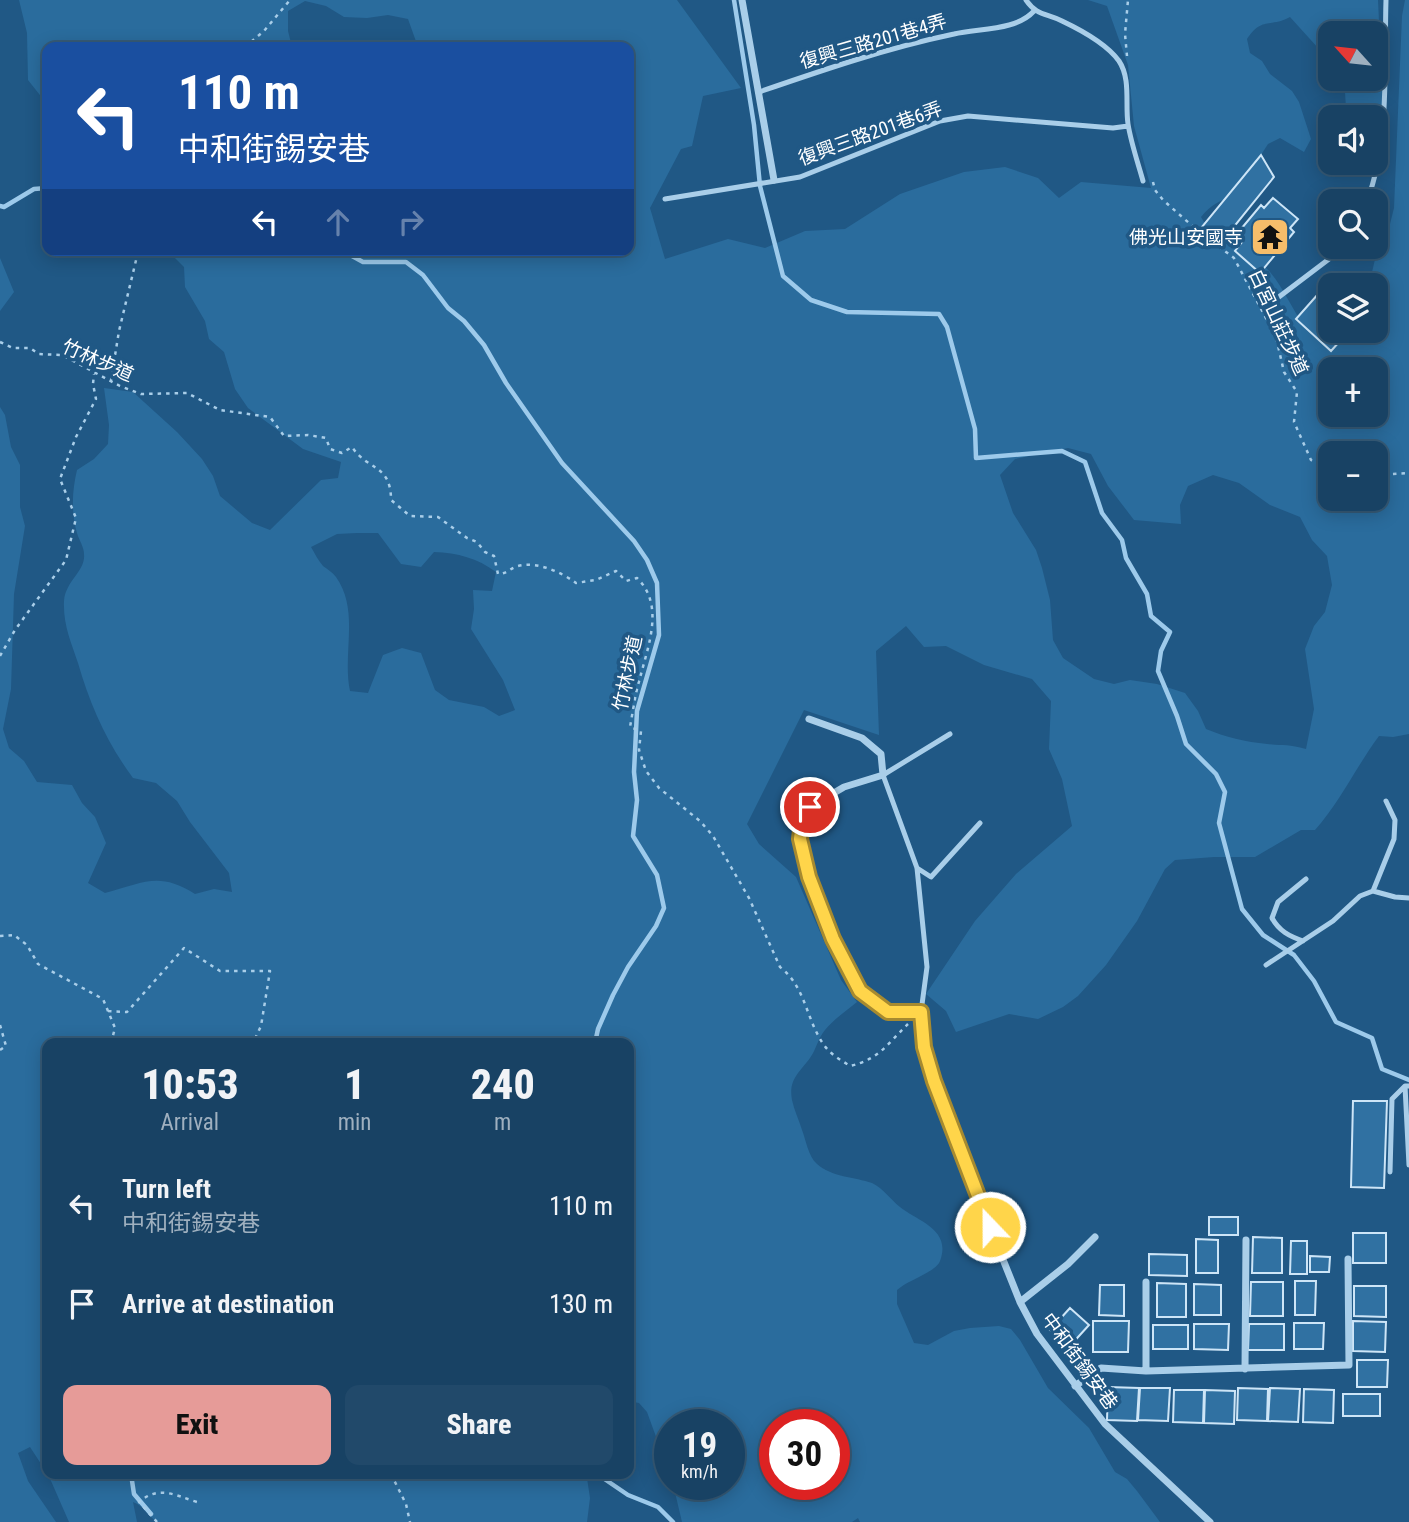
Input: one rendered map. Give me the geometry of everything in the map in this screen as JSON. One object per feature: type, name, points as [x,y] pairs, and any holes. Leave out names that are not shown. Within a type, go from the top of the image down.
[{"type":"street","points":[[742,0],[774,180]]},
{"type":"street","points":[[809,719],[862,738],[881,754],[883,775],[844,787],[810,807],[802,822],[800,839],[809,877],[833,939],[860,991],[888,1012],[921,1012]]},
{"type":"street","name":"中和街錫安巷","points":[[921,1012],[924,1047],[934,1081],[1020,1302],[1037,1334],[1105,1424],[1210,1522]]},
{"type":"street","points":[[1020,1302],[1068,1264],[1095,1237]]},
{"type":"street","points":[[1245,1369],[1246,1240]]},
{"type":"street","points":[[1075,1385],[1101,1368],[1146,1371],[1349,1365],[1348,1259]]},
{"type":"street","points":[[1146,1282],[1146,1371]]},
{"type":"lane","points":[[1026,0],[1034,11],[1060,20],[1087,35],[1120,62],[1126,85],[1128,126],[1143,181]]},
{"type":"lane","points":[[1371,189],[1383,114],[1386,0]]},
{"type":"lane","name":"復興三路201巷4弄","points":[[759,92],[871,54],[954,34],[1025,21],[1034,11]]},
{"type":"lane","name":"復興三路201巷6弄","points":[[665,199],[800,177],[940,121],[968,116],[1113,128],[1128,126]]},
{"type":"lane","points":[[1271,303],[1329,259]]},
{"type":"lane","points":[[921,1012],[927,967],[917,868],[883,775],[950,734]]},
{"type":"lane","points":[[1373,891],[1394,839],[1395,820],[1386,801]]},
{"type":"lane","points":[[917,868],[931,877],[980,823]]},
{"type":"lane","points":[[1303,941],[1288,936],[1276,927],[1272,918],[1278,902],[1306,879]]},
{"type":"lane","points":[[1266,965],[1333,921],[1360,896],[1373,891],[1409,898]]},
{"type":"lane","points":[[1407,1086],[1409,1165]]},
{"type":"lane","points":[[1390,1172],[1392,1099],[1407,1086]]},
{"type":"path","points":[[251,42],[290,0]]},
{"type":"path","points":[[1127,60],[1125,34],[1128,0]]},
{"type":"path","name":"白宮山莊步道","points":[[1152,177],[1155,190],[1163,200],[1234,258],[1276,337],[1284,372],[1297,392],[1294,422],[1311,460],[1318,464]]},
{"type":"path","points":[[111,380],[137,256]]},
{"type":"path","name":"竹林步道","points":[[0,342],[13,348],[30,348],[38,354],[62,355],[120,386],[141,394],[187,393],[220,411],[270,417],[284,436],[308,435],[326,438],[330,449],[342,453],[352,447],[358,456],[380,470],[391,485],[391,500],[410,516],[438,517],[477,542],[485,552],[494,556],[498,574],[504,574],[517,566],[562,573],[576,583],[596,580],[616,571],[626,581],[637,578],[643,585],[653,609],[651,643],[639,679],[630,727],[641,731],[639,750],[646,771],[659,788],[700,821],[713,836],[749,898],[780,967],[787,972],[803,996],[824,1045],[834,1056],[850,1066],[864,1063],[883,1052],[921,1012]]},
{"type":"path","points":[[0,656],[15,629],[66,560],[76,518],[60,479],[76,437],[96,399],[94,372]]},
{"type":"path","points":[[1388,474],[1409,473]]},
{"type":"path","points":[[0,936],[14,935],[27,946],[38,964],[103,999],[115,1027],[112,1038]]},
{"type":"path","points":[[108,1012],[127,1012],[184,948],[220,971],[270,971],[261,1026],[255,1038]]},
{"type":"path","points":[[0,1025],[5,1046],[0,1050]]},
{"type":"path","points":[[394,1479],[406,1504],[410,1522]]},
{"type":"path","points":[[157,1522],[139,1502],[149,1494],[163,1492],[197,1502]]},
{"type":"shaded area","points":[[19,0],[677,0],[741,88],[703,96],[692,146],[681,149],[650,208],[665,259],[728,239],[765,248],[805,231],[845,229],[900,194],[964,172],[1005,167],[1038,178],[1059,198],[1081,182],[1151,188],[1134,126],[1128,65],[1107,6],[1088,0],[1378,0],[1379,21],[1318,21],[1318,48],[1290,17],[1262,25],[1252,32],[1247,39],[1250,53],[1262,61],[1270,74],[1292,91],[1299,102],[1311,139],[1304,152],[1280,138],[1268,144],[1234,197],[1216,204],[1201,217],[1207,227],[1270,272],[1306,328],[1318,329],[1318,343],[1388,343],[1388,273],[1372,273],[1375,259],[1388,259],[1388,228],[1394,208],[1402,16],[1405,0],[1409,0],[1409,734],[1379,736],[1315,830],[1301,830],[1255,857],[1175,860],[1165,869],[1137,921],[1106,965],[1078,996],[1063,1007],[1038,1019],[1009,1014],[956,1032],[946,1011],[926,994],[975,921],[1016,874],[1072,826],[1062,779],[1049,749],[1051,701],[1032,679],[984,665],[946,646],[924,647],[906,626],[876,651],[879,735],[804,710],[747,824],[759,844],[796,877],[841,980],[857,1002],[825,1030],[812,1055],[793,1081],[792,1100],[809,1152],[817,1164],[829,1172],[876,1185],[900,1207],[931,1227],[941,1241],[942,1250],[937,1265],[897,1290],[897,1304],[914,1343],[928,1345],[954,1331],[970,1328],[999,1326],[1011,1329],[1048,1388],[1089,1428],[1115,1472],[1127,1479],[1160,1522],[860,1522],[858,1518],[852,1522],[682,1522],[677,1500],[745,1500],[745,1409],[654,1409],[654,1431],[647,1412],[639,1403],[634,1402],[634,1038],[42,1038],[42,1465],[30,1447],[18,1453],[28,1481],[56,1522],[0,1522],[0,407],[5,415],[11,447],[20,465],[20,507],[25,526],[14,594],[11,689],[3,729],[9,748],[24,761],[37,782],[72,785],[82,803],[95,817],[106,843],[88,883],[105,893],[151,881],[171,883],[195,894],[214,889],[232,892],[229,873],[177,801],[156,783],[133,778],[107,737],[88,694],[68,633],[64,610],[68,587],[84,560],[73,509],[77,470],[94,459],[108,444],[109,425],[104,388],[133,392],[202,459],[213,476],[220,496],[252,523],[270,530],[321,480],[338,478],[341,462],[303,449],[248,408],[235,389],[224,352],[209,339],[205,321],[185,287],[184,267],[173,256],[634,256],[634,42],[416,42],[408,19],[388,15],[344,17],[326,6],[305,1],[288,11],[291,42],[42,42],[42,98],[28,80],[27,33]],"holes":[[[1068,448],[1091,454],[1108,486],[1134,520],[1181,524],[1180,505],[1188,486],[1213,475],[1239,483],[1270,505],[1300,517],[1312,540],[1327,556],[1332,585],[1325,612],[1314,626],[1305,649],[1314,709],[1306,749],[1251,742],[1213,732],[1206,729],[1198,711],[1185,693],[1157,684],[1130,680],[1114,684],[1094,679],[1063,658],[1053,640],[1050,600],[1036,550],[1013,513],[1000,475],[1015,459]],[[378,533],[401,564],[421,567],[434,552],[459,555],[496,572],[492,591],[473,590],[471,629],[503,680],[515,710],[499,716],[484,707],[449,700],[435,690],[421,653],[402,648],[383,655],[368,693],[350,691],[347,604],[336,577],[323,566],[311,547],[337,534]]]},
{"type":"shaded area","points":[[1382,91],[1383,105],[1346,105],[1345,92]]},
{"type":"shaded area","points":[[0,258],[14,292],[0,311]]},
{"type":"shaded area","points":[[50,1479],[587,1479],[590,1498],[587,1522],[157,1522],[133,1502],[137,1522],[69,1522]]},
{"type":"building","points":[[1261,155],[1274,177],[1220,244],[1201,228]]},
{"type":"building","name":"佛光山安國寺","points":[[1273,198],[1298,219],[1290,228],[1294,232],[1260,273],[1235,251],[1243,241],[1236,235],[1261,205],[1264,208]]},
{"type":"building","points":[[1318,294],[1318,339],[1296,319]]},
{"type":"building","points":[[1322,343],[1338,343],[1331,351]]},
{"type":"building","points":[[1353,1101],[1387,1101],[1384,1188],[1351,1187]]},
{"type":"building","points":[[1209,1217],[1238,1217],[1238,1235],[1209,1235]]},
{"type":"building","points":[[1353,1233],[1386,1233],[1386,1263],[1353,1263]]},
{"type":"building","points":[[1253,1237],[1282,1238],[1282,1273],[1252,1273]]},
{"type":"building","points":[[1196,1239],[1218,1240],[1218,1273],[1196,1273]]},
{"type":"building","points":[[1291,1241],[1307,1241],[1307,1274],[1290,1274]]},
{"type":"building","points":[[1149,1254],[1187,1255],[1187,1276],[1149,1275]]},
{"type":"building","points":[[1310,1256],[1330,1257],[1329,1272],[1310,1272]]},
{"type":"building","points":[[1295,1281],[1316,1281],[1315,1315],[1295,1315]]},
{"type":"building","points":[[1251,1282],[1283,1282],[1283,1316],[1250,1316]]},
{"type":"building","points":[[1157,1283],[1186,1284],[1186,1317],[1157,1317]]},
{"type":"building","points":[[1194,1284],[1221,1285],[1221,1315],[1194,1315]]},
{"type":"building","points":[[1100,1285],[1124,1285],[1124,1316],[1099,1315]]},
{"type":"building","points":[[1354,1286],[1386,1286],[1386,1317],[1354,1316]]},
{"type":"building","points":[[1070,1308],[1089,1325],[1069,1347],[1050,1330]]},
{"type":"building","points":[[1093,1321],[1129,1321],[1128,1352],[1093,1352]]},
{"type":"building","points":[[1353,1321],[1386,1322],[1385,1352],[1353,1351]]},
{"type":"building","points":[[1294,1323],[1324,1323],[1323,1349],[1294,1349]]},
{"type":"building","points":[[1194,1324],[1229,1324],[1228,1350],[1194,1349]]},
{"type":"building","points":[[1249,1324],[1284,1324],[1284,1350],[1248,1350]]},
{"type":"building","points":[[1153,1325],[1188,1325],[1188,1349],[1153,1349]]},
{"type":"building","points":[[1357,1360],[1388,1360],[1387,1387],[1357,1387]]},
{"type":"building","points":[[1108,1387],[1139,1388],[1137,1421],[1107,1420]]},
{"type":"building","points":[[1140,1388],[1170,1388],[1168,1421],[1138,1420]]},
{"type":"building","points":[[1238,1388],[1268,1389],[1267,1421],[1237,1420]]},
{"type":"building","points":[[1270,1388],[1300,1389],[1298,1422],[1268,1421]]},
{"type":"building","points":[[1304,1389],[1334,1390],[1333,1423],[1303,1422]]},
{"type":"building","points":[[1174,1390],[1204,1390],[1203,1423],[1173,1422]]},
{"type":"building","points":[[1205,1390],[1235,1391],[1234,1424],[1204,1423]]},
{"type":"building","points":[[1343,1394],[1380,1394],[1380,1416],[1343,1416]]},
{"type":"waterway","points":[[734,0],[754,125],[760,186],[783,276],[811,300],[847,312],[939,314],[947,327],[975,429],[976,458],[1062,451],[1085,462],[1102,513],[1122,540],[1126,558],[1147,594],[1151,616],[1170,632],[1161,651],[1158,671],[1186,744],[1216,774],[1225,792],[1219,823],[1242,909],[1263,935],[1294,955],[1314,981],[1336,1022],[1372,1038],[1382,1069],[1409,1080]]},
{"type":"waterway","points":[[0,206],[4,207],[34,189],[42,188]]},
{"type":"waterway","points":[[352,256],[363,262],[406,262],[423,275],[448,308],[464,321],[484,345],[506,383],[562,463],[634,541],[647,560],[657,583],[659,635],[637,711],[634,772],[637,800],[633,836],[657,875],[664,908],[656,926],[613,995],[596,1038]]},
{"type":"waterway","points":[[132,1479],[134,1494],[151,1514]]},
{"type":"waterway","points":[[604,1479],[628,1495],[658,1507],[673,1522]]},
{"type":"place","name":"佛光山安國寺","points":[[1270,237]]},
{"type":"route","points":[[810,807],[802,822],[800,839],[809,877],[833,939],[860,991],[888,1012],[921,1012],[924,1047],[934,1081],[990,1227]]}]
